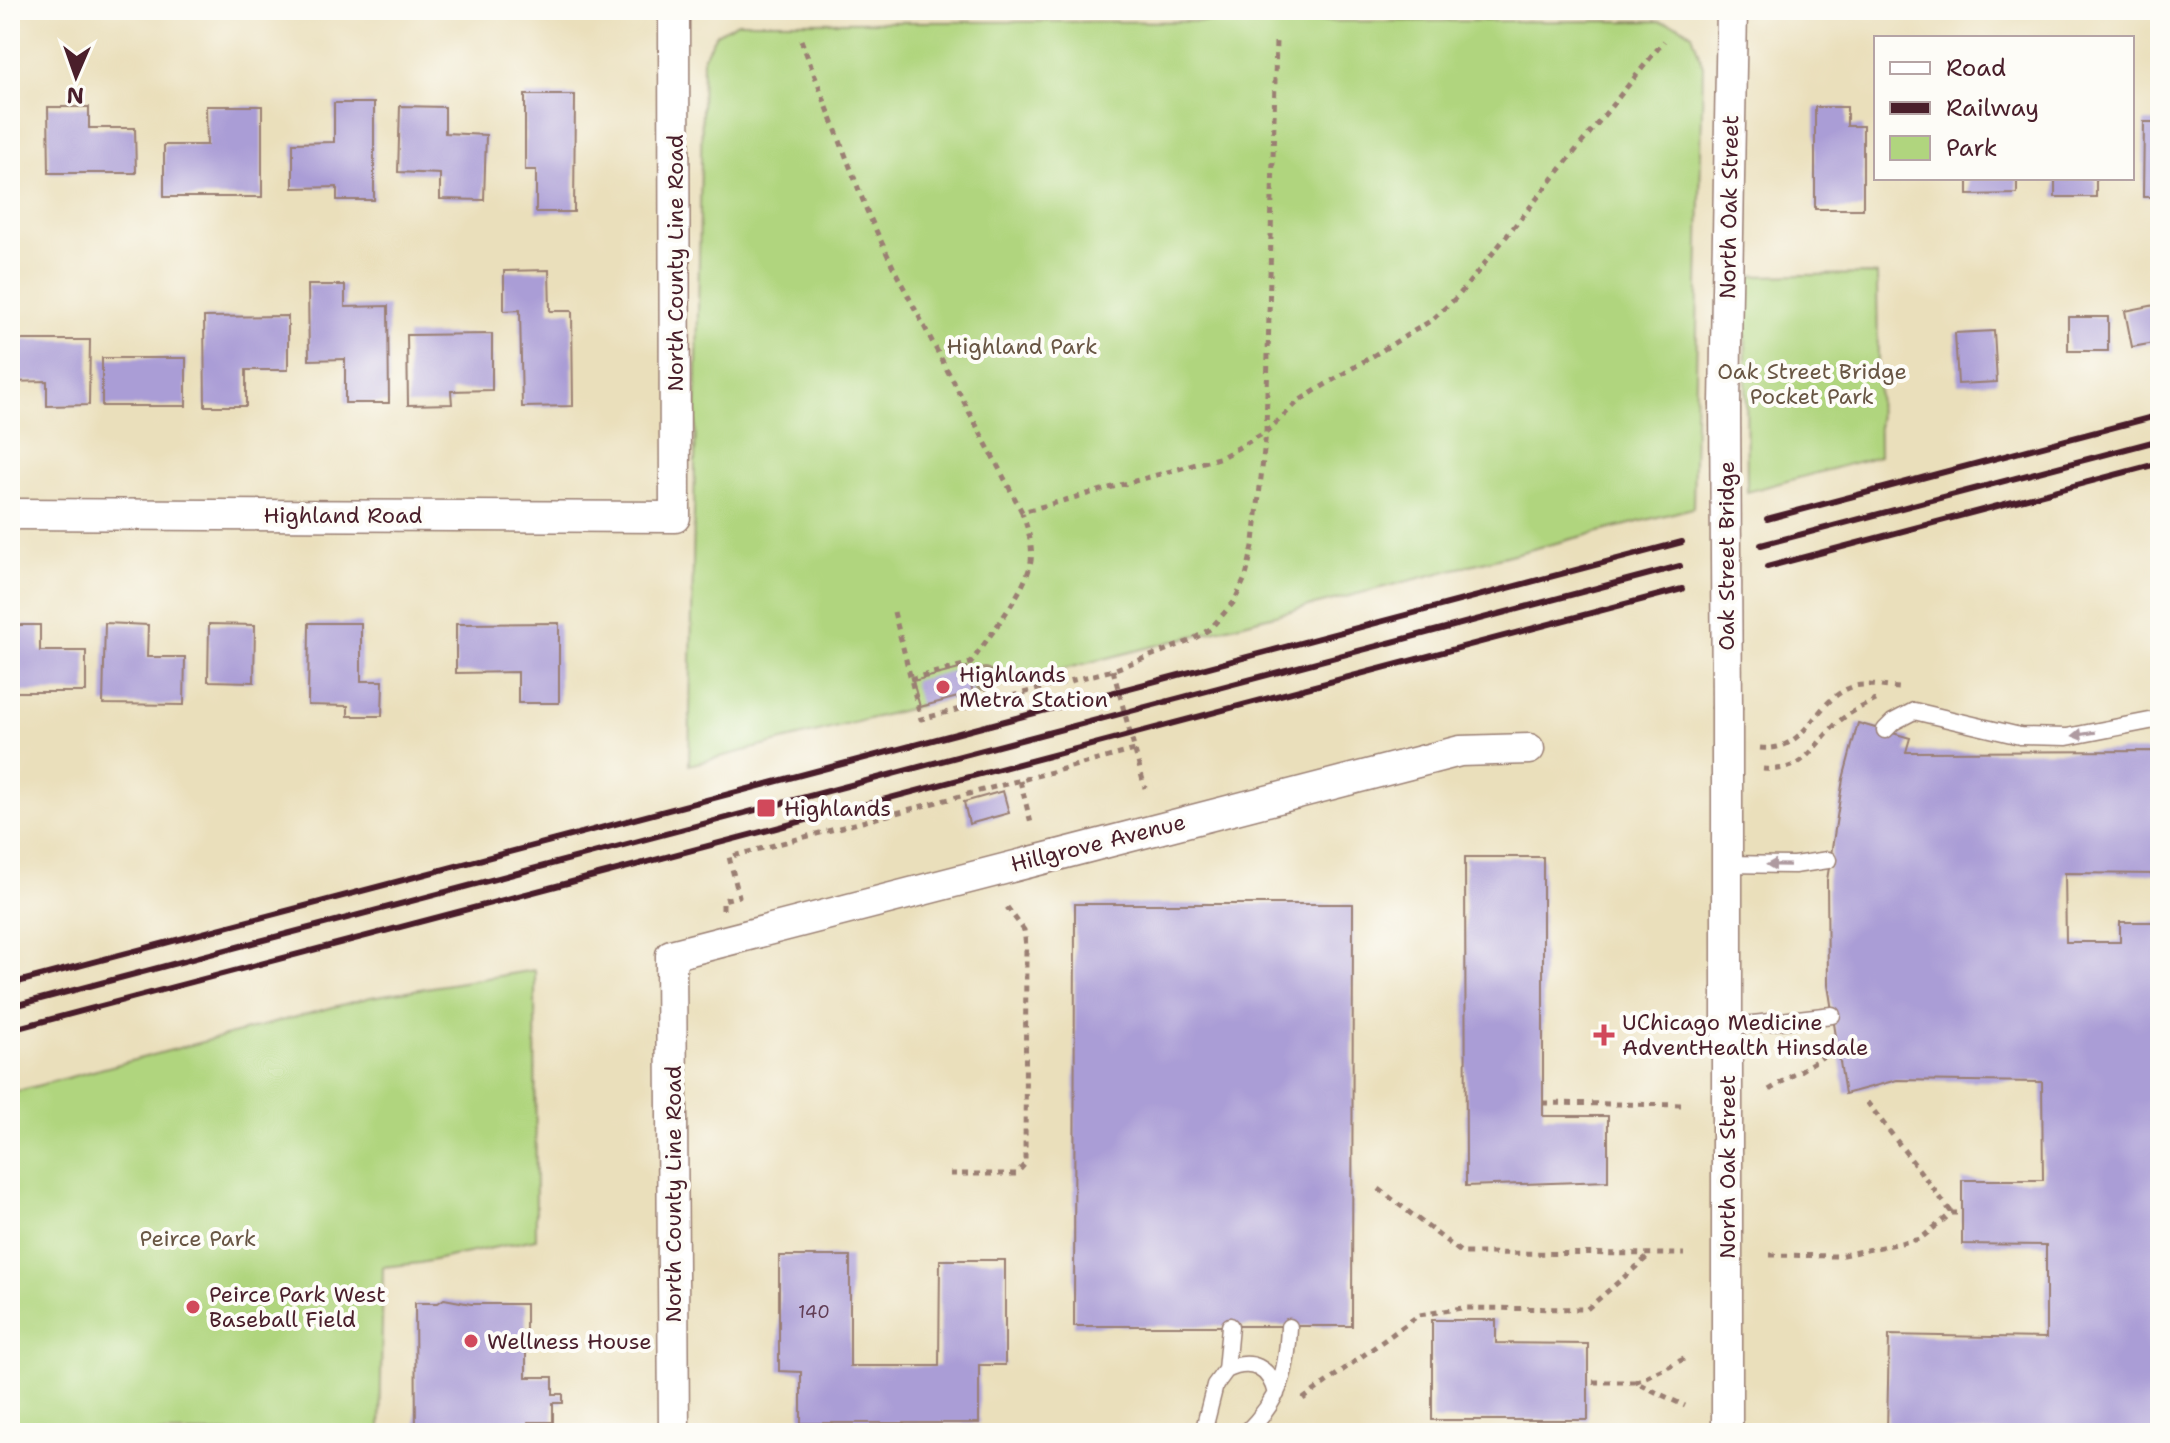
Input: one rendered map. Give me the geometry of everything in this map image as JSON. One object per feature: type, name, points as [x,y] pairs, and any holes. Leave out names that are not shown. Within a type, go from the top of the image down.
[{"type":"street","name":"North County Line Road","points":[[674,10],[675,517]]},
{"type":"street","name":"North Oak Street","points":[[1725,403],[1732,10]]},
{"type":"street","name":"Oak Street Bridge","points":[[1725,403],[1727,709]]},
{"type":"street","name":"Highland Road","points":[[10,514],[675,517]]},
{"type":"street","name":"North Oak Street","points":[[1727,709],[1727,1433]]},
{"type":"street","name":"Hillgrove Avenue","points":[[671,955],[1460,751],[1529,749]]},
{"type":"street","name":"North County Line Road","points":[[671,955],[674,1433]]},
{"type":"lane","points":[[1885,730],[1914,711],[2020,736],[2067,737],[2160,719]]},
{"type":"lane","points":[[2135,725],[2160,732]]},
{"type":"lane","points":[[1727,864],[1794,865],[1828,860]]},
{"type":"lane","points":[[1727,1027],[1832,1015]]},
{"type":"lane","points":[[1203,1433],[1215,1385],[1226,1370],[1230,1326]]},
{"type":"lane","points":[[1246,1433],[1270,1410],[1283,1377],[1289,1327]]},
{"type":"lane","points":[[1226,1370],[1248,1364],[1262,1368],[1272,1377],[1276,1394]]},
{"type":"path","points":[[801,40],[867,211],[895,271],[1022,512],[1030,536],[1031,563],[971,663],[910,679]]},
{"type":"path","points":[[894,612],[921,719],[1113,670],[1190,641],[1210,629],[1234,602],[1254,542],[1266,432],[1276,41]]},
{"type":"path","points":[[1022,512],[1222,457],[1266,432],[1300,400],[1432,320],[1459,295],[1664,41]]},
{"type":"path","points":[[1113,670],[1145,788]]},
{"type":"path","points":[[1760,748],[1787,746],[1800,737],[1825,707],[1855,686]]},
{"type":"path","points":[[1763,769],[1794,766],[1807,758],[1847,715],[1903,688]]},
{"type":"path","points":[[723,915],[723,900],[739,896],[729,857],[1135,750]]},
{"type":"path","points":[[1020,781],[1031,823]]},
{"type":"path","points":[[950,1174],[1016,1174],[1025,1164],[1026,946],[1024,930],[1005,909],[1003,898]]},
{"type":"path","points":[[1769,1090],[1832,1051]]},
{"type":"path","points":[[1867,1102],[1952,1213]]},
{"type":"path","points":[[1543,1103],[1684,1105]]},
{"type":"path","points":[[1379,1189],[1462,1253],[1684,1254]]},
{"type":"path","points":[[1770,1255],[1838,1256],[1920,1239],[1952,1213],[1962,1213]]},
{"type":"path","points":[[1299,1403],[1419,1315],[1462,1308],[1587,1309],[1651,1254]]},
{"type":"path","points":[[1593,1382],[1635,1382],[1684,1359]]},
{"type":"path","points":[[1635,1382],[1685,1406]]},
{"type":"path","points":[[1470,1433],[1477,1426]]},
{"type":"green space","name":"Highland Park","points":[[1659,21],[1678,25],[1692,34],[1703,66],[1693,508],[689,765],[703,58],[716,34],[738,22]]},
{"type":"green space","name":"Oak Street Bridge Pocket Park","points":[[1877,274],[1879,456],[1747,492],[1745,276]]},
{"type":"green space","name":"Peirce Park","points":[[535,970],[536,1239],[420,1263],[383,1267],[380,1433],[10,1433],[10,1093],[371,997]]},
{"type":"building","points":[[525,95],[575,95],[574,212],[536,212],[536,170],[525,170]]},
{"type":"building","points":[[334,103],[374,103],[374,200],[337,200],[337,187],[293,188],[293,143],[334,142]]},
{"type":"building","points":[[206,106],[262,106],[262,197],[164,197],[164,145],[207,145]]},
{"type":"building","points":[[400,106],[445,107],[445,133],[486,135],[484,200],[440,199],[440,174],[398,172]]},
{"type":"building","points":[[48,107],[89,107],[89,128],[135,128],[136,173],[49,173]]},
{"type":"building","points":[[1815,107],[1847,107],[1847,126],[1863,126],[1863,209],[1815,209]]},
{"type":"building","points":[[2144,122],[2160,122],[2160,197],[2143,197]]},
{"type":"building","points":[[10,129],[18,129],[17,172],[10,172]]},
{"type":"building","points":[[1968,180],[2017,180],[2017,194],[1968,195]]},
{"type":"building","points":[[2055,180],[2096,180],[2096,197],[2055,197]]},
{"type":"building","points":[[549,270],[550,311],[572,311],[573,406],[522,407],[520,310],[504,311],[504,271]]},
{"type":"building","points":[[308,285],[345,285],[345,307],[388,306],[389,403],[345,403],[345,359],[309,360]]},
{"type":"building","points":[[2160,304],[2160,342],[2132,347],[2125,311]]},
{"type":"building","points":[[288,316],[288,370],[246,370],[246,406],[205,406],[204,317]]},
{"type":"building","points":[[2068,317],[2108,317],[2108,351],[2068,351]]},
{"type":"building","points":[[1994,331],[1997,382],[1958,384],[1955,333]]},
{"type":"building","points":[[492,334],[492,390],[451,391],[452,404],[408,405],[407,335]]},
{"type":"building","points":[[10,340],[90,340],[89,405],[47,406],[47,381],[10,382]]},
{"type":"building","points":[[102,358],[186,358],[186,406],[102,406]]},
{"type":"building","points":[[105,623],[148,625],[147,657],[185,657],[184,705],[103,704]]},
{"type":"building","points":[[309,623],[361,623],[361,681],[383,681],[382,716],[348,716],[348,706],[308,705]]},
{"type":"building","points":[[559,623],[559,703],[518,703],[518,672],[456,673],[456,624]]},
{"type":"building","points":[[209,624],[255,625],[254,682],[208,681]]},
{"type":"building","points":[[10,625],[40,625],[40,651],[86,651],[86,692],[10,692]]},
{"type":"building","name":"Highlands Metra Station","points":[[967,667],[973,693],[920,707],[913,681]]},
{"type":"building","points":[[1858,723],[1910,738],[1906,752],[2160,751],[2160,874],[2065,873],[2066,942],[2120,942],[2120,922],[2160,922],[2160,1433],[1887,1432],[1889,1335],[2046,1338],[2046,1245],[1962,1244],[1962,1180],[2043,1180],[2042,1082],[1897,1080],[1845,1094],[1828,985],[1827,880],[1843,779]]},
{"type":"building","points":[[1003,791],[1009,813],[969,824],[964,802]]},
{"type":"building","points":[[1465,857],[1543,857],[1543,1116],[1608,1116],[1608,1181],[1466,1186]]},
{"type":"building","points":[[1075,904],[1353,904],[1352,1326],[1074,1326]]},
{"type":"building","points":[[779,1256],[850,1256],[850,1366],[939,1366],[940,1260],[1005,1260],[1005,1365],[979,1365],[979,1423],[801,1423],[801,1372],[779,1371]]},
{"type":"building","name":"Wellness House","points":[[444,1299],[471,1304],[526,1304],[526,1377],[553,1377],[553,1394],[563,1394],[563,1403],[553,1403],[553,1422],[528,1422],[527,1433],[416,1433],[415,1303],[438,1303]]},
{"type":"building","points":[[1432,1320],[1496,1320],[1496,1343],[1588,1344],[1588,1420],[1432,1420]]},
{"type":"railway","points":[[1767,519],[2160,415]]},
{"type":"railway","points":[[1761,545],[2160,440]]},
{"type":"railway","points":[[1767,567],[2160,463]]},
{"type":"railway","points":[[10,984],[1682,542]]},
{"type":"railway","points":[[10,1007],[1680,566]]},
{"type":"railway","points":[[10,1030],[1682,589]]},
{"type":"place","name":"Highlands Metra Station","points":[[943,687]]},
{"type":"place","name":"Highlands","points":[[766,808]]},
{"type":"place","name":"UChicago Medicine AdventHealth Hinsdale","points":[[1604,1035]]},
{"type":"place","name":"Peirce Park West Baseball Field","points":[[193,1307]]},
{"type":"place","name":"Wellness House","points":[[471,1341]]}]
